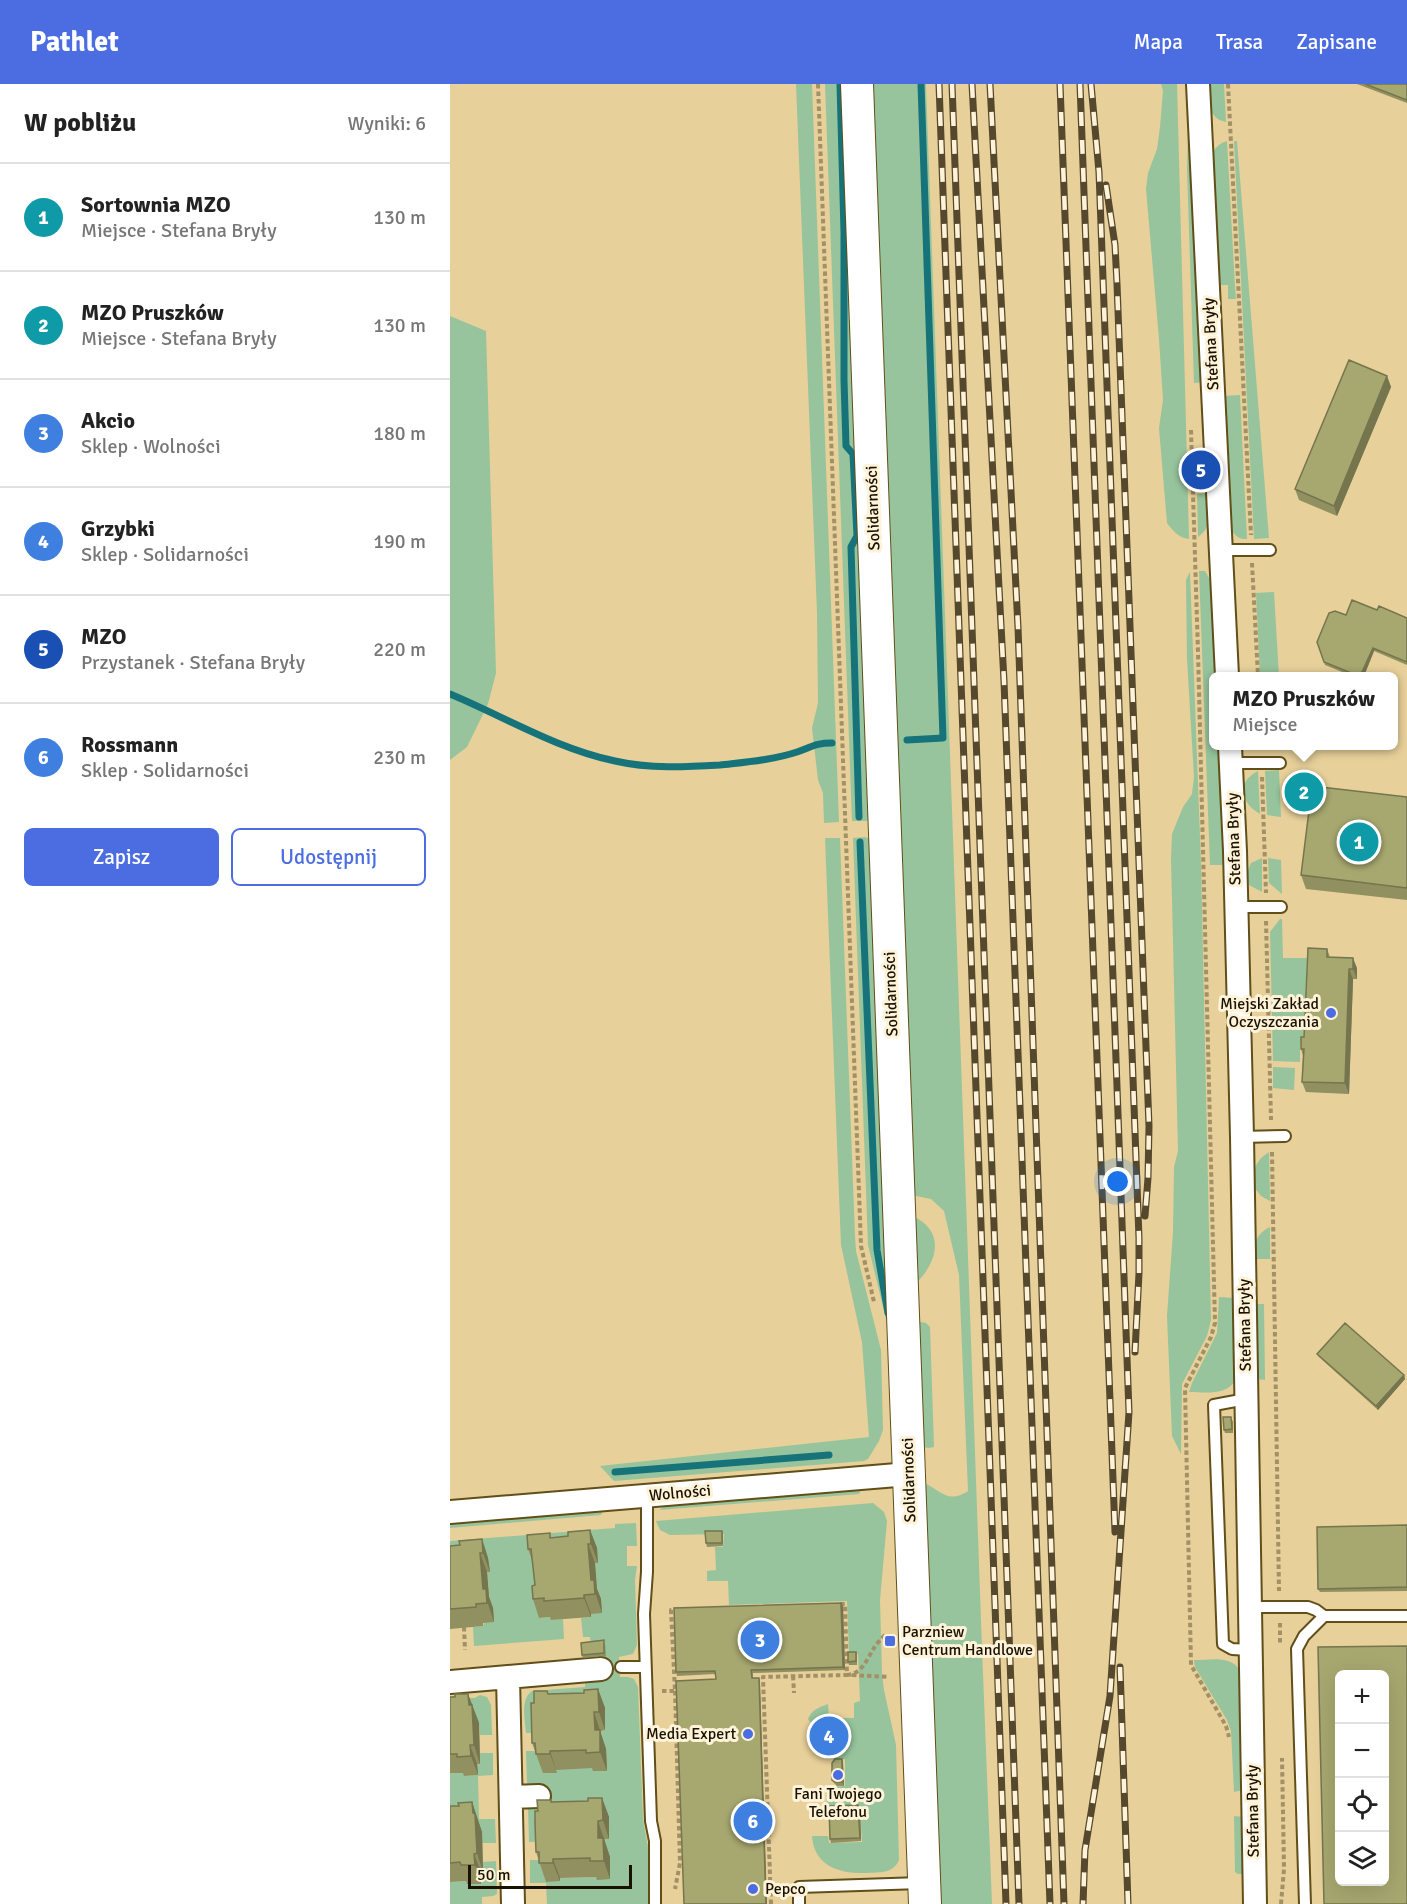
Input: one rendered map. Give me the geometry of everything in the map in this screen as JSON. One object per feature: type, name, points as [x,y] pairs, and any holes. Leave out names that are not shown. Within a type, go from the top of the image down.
[{"type":"street","name":"Solidarności","points":[[857,84],[925,1894]]},
{"type":"street","name":"Stefana Bryły","points":[[1198,84],[1227,672]]},
{"type":"street","name":"Stefana Bryły","points":[[1231,754],[1242,1137],[1255,1904]]},
{"type":"street","name":"Wolności","points":[[450,1512],[909,1474]]},
{"type":"street","points":[[450,1682],[611,1668]]},
{"type":"street","points":[[508,1677],[513,1904]]},
{"type":"street","points":[[511,1797],[538,1796]]},
{"type":"lane","points":[[1221,550],[1270,550]]},
{"type":"lane","points":[[1231,754],[1261,763],[1280,763]]},
{"type":"lane","points":[[1236,907],[1281,907]]},
{"type":"lane","points":[[1242,1137],[1285,1137]]},
{"type":"lane","points":[[1246,1399],[1214,1405],[1223,1644],[1232,1649],[1250,1650]]},
{"type":"lane","points":[[647,1495],[645,1666],[651,1821],[655,1841],[655,1904]]},
{"type":"lane","points":[[1250,1607],[1308,1607],[1324,1616],[1407,1616]]},
{"type":"lane","points":[[1305,1904],[1297,1649],[1304,1636],[1324,1616]]},
{"type":"lane","points":[[611,1668],[645,1666]]},
{"type":"lane","points":[[799,1904],[799,1887],[925,1894]]},
{"type":"path","points":[[818,84],[861,1246],[877,1312]]},
{"type":"path","points":[[1228,84],[1258,672]]},
{"type":"path","points":[[1190,420],[1199,664],[1215,1323],[1211,1337],[1185,1388],[1191,1665],[1226,1726],[1229,1738]]},
{"type":"path","points":[[1261,763],[1277,1352],[1280,1654]]},
{"type":"path","points":[[833,1604],[845,1604],[850,1675]]},
{"type":"path","points":[[675,1889],[680,1863],[671,1610],[683,1609]]},
{"type":"path","points":[[464,1628],[465,1650]]},
{"type":"path","points":[[850,1675],[862,1668],[886,1633]]},
{"type":"path","points":[[771,1904],[763,1677],[850,1675],[889,1677]]},
{"type":"path","points":[[793,1676],[794,1693]]},
{"type":"path","points":[[646,1691],[675,1691]]},
{"type":"path","points":[[1281,1904],[1284,1869],[1282,1749]]},
{"type":"green space","points":[[796,84],[812,84],[839,822],[824,823],[823,793],[818,780],[812,728],[818,703],[817,613]]},
{"type":"green space","points":[[825,84],[846,84],[870,818],[867,821],[852,821]]},
{"type":"green space","points":[[870,84],[926,84],[992,1904],[937,1904],[922,1482],[949,1496],[961,1495],[968,1491],[959,1275],[944,1211],[931,1199],[911,1195]]},
{"type":"green space","points":[[1161,84],[1177,84],[1189,539],[1176,534],[1167,523],[1159,428],[1163,400],[1146,189],[1148,173],[1157,149],[1163,91]]},
{"type":"green space","points":[[1208,84],[1224,84],[1226,122],[1215,117],[1210,108]]},
{"type":"green space","points":[[1188,129],[1190,129],[1204,382],[1194,383],[1187,169]]},
{"type":"green space","points":[[1227,141],[1236,299],[1228,299],[1228,285],[1219,285],[1212,155],[1218,146]]},
{"type":"green space","points":[[1234,141],[1237,141],[1269,538],[1254,539]]},
{"type":"green space","points":[[450,316],[486,331],[496,673],[488,704],[467,747],[450,760]]},
{"type":"green space","points":[[1240,395],[1247,539],[1236,536],[1230,526],[1224,396]]},
{"type":"green space","points":[[1209,493],[1208,523],[1198,537],[1197,494]]},
{"type":"green space","points":[[1199,571],[1205,571],[1212,583],[1217,672],[1209,672],[1209,750],[1220,750],[1225,864],[1210,865]]},
{"type":"green space","points":[[1190,572],[1201,863],[1211,1320],[1207,1336],[1182,1384],[1181,1454],[1172,1436],[1167,1316],[1173,1232],[1174,1167],[1178,1151],[1171,859],[1172,834],[1183,807],[1192,794],[1194,777],[1187,659],[1186,580]]},
{"type":"green space","points":[[1274,592],[1279,672],[1260,672],[1256,593]]},
{"type":"green space","points":[[1279,770],[1281,817],[1267,815],[1265,771]]},
{"type":"green space","points":[[1258,771],[1260,814],[1248,804],[1243,792],[1246,781]]},
{"type":"green space","points":[[825,838],[840,838],[856,1251],[881,1350],[883,1430],[868,1459],[864,1461],[614,1481],[600,1466],[869,1437],[862,1342],[841,1245]]},
{"type":"green space","points":[[853,838],[870,839],[893,1348],[868,1245]]},
{"type":"green space","points":[[1262,858],[1262,892],[1249,885],[1246,875],[1251,863]]},
{"type":"green space","points":[[1268,858],[1281,860],[1282,894],[1269,883]]},
{"type":"green space","points":[[1282,919],[1283,958],[1307,958],[1300,1062],[1273,1061],[1270,932]]},
{"type":"green space","points":[[1273,1067],[1295,1068],[1294,1090],[1273,1088]]},
{"type":"green space","points":[[1269,1152],[1270,1201],[1261,1196],[1253,1186],[1256,1166]]},
{"type":"green space","points":[[912,1216],[923,1222],[930,1230],[935,1247],[929,1266],[915,1284]]},
{"type":"green space","points":[[1270,1227],[1270,1259],[1256,1259],[1254,1258],[1255,1243]]},
{"type":"green space","points":[[1219,1297],[1234,1298],[1235,1381],[1231,1386],[1220,1391],[1189,1392],[1217,1333]]},
{"type":"green space","points":[[1264,1304],[1265,1380],[1257,1379],[1255,1305]]},
{"type":"green space","points":[[916,1321],[926,1323],[930,1327],[934,1447],[929,1448],[921,1447]]},
{"type":"green space","points":[[862,1488],[859,1494],[659,1510],[668,1504]]},
{"type":"green space","points":[[873,1503],[884,1512],[887,1521],[880,1600],[882,1674],[896,1745],[899,1860],[890,1870],[877,1873],[857,1873],[839,1870],[823,1862],[814,1847],[812,1836],[828,1836],[829,1843],[862,1842],[860,1808],[827,1808],[826,1787],[845,1786],[845,1759],[826,1759],[825,1744],[832,1743],[832,1729],[824,1729],[824,1721],[810,1722],[808,1719],[814,1711],[828,1704],[829,1718],[854,1718],[854,1703],[860,1701],[858,1654],[849,1654],[847,1601],[729,1605],[728,1581],[707,1581],[707,1571],[716,1570],[715,1547],[723,1547],[724,1534],[670,1535],[660,1530],[656,1521]]},
{"type":"green space","points":[[603,1510],[601,1515],[450,1528],[450,1522]]},
{"type":"green space","points":[[636,1523],[637,1546],[627,1546],[627,1566],[637,1566],[635,1580],[637,1645],[633,1654],[619,1657],[620,1677],[634,1679],[638,1687],[643,1819],[648,1847],[648,1904],[547,1904],[546,1883],[530,1883],[530,1860],[542,1860],[560,1881],[560,1878],[597,1877],[605,1857],[605,1839],[529,1842],[528,1809],[533,1807],[533,1787],[527,1783],[526,1751],[538,1751],[557,1772],[556,1770],[602,1748],[601,1731],[605,1730],[526,1733],[524,1710],[526,1699],[532,1691],[585,1687],[585,1679],[592,1658],[605,1656],[591,1645],[590,1637],[583,1637],[581,1618],[602,1612],[601,1599],[598,1599],[595,1563],[598,1563],[597,1549],[539,1618],[563,1619],[564,1639],[474,1646],[473,1627],[483,1626],[490,1608],[487,1572],[489,1572],[450,1566],[450,1541],[615,1528],[615,1524]]},
{"type":"green space","points":[[1194,1660],[1225,1660],[1236,1665],[1240,1670],[1243,1790],[1234,1792],[1231,1731],[1227,1720],[1195,1667]]},
{"type":"green space","points":[[480,1695],[487,1697],[491,1705],[492,1735],[480,1735],[479,1724],[450,1698],[475,1698]]},
{"type":"green space","points":[[480,1753],[493,1753],[493,1775],[478,1776],[479,1819],[495,1819],[496,1843],[483,1843],[450,1825],[450,1773],[464,1773],[464,1776],[477,1775]]},
{"type":"green space","points":[[1234,1816],[1244,1817],[1245,1874],[1235,1872]]},
{"type":"green space","points":[[496,1861],[497,1894],[482,1897],[482,1904],[450,1904],[450,1882],[467,1881],[481,1884],[483,1862]]},
{"type":"building","points":[[1365,84],[1407,84],[1407,100]]},
{"type":"building","points":[[1349,360],[1387,376],[1334,506],[1295,489]]},
{"type":"building","points":[[1352,600],[1377,610],[1379,606],[1407,618],[1407,662],[1373,648],[1362,672],[1349,672],[1324,662],[1317,642],[1329,613],[1335,611],[1346,615]]},
{"type":"building","points":[[1300,775],[1310,776],[1306,803],[1297,801]]},
{"type":"building","points":[[1312,786],[1407,797],[1407,888],[1301,875]]},
{"type":"building","name":"Miejski Zakład Oczyszczania","points":[[1308,948],[1327,949],[1327,957],[1353,958],[1353,969],[1349,969],[1345,1083],[1302,1082],[1304,1049],[1301,1049],[1301,1037],[1304,1037]]},
{"type":"building","points":[[1345,1323],[1404,1375],[1376,1406],[1317,1354]]},
{"type":"building","points":[[1223,1417],[1231,1417],[1232,1429],[1224,1430]]},
{"type":"building","points":[[1407,1525],[1407,1587],[1318,1589],[1317,1527]]},
{"type":"building","points":[[590,1530],[591,1544],[588,1544],[591,1580],[594,1580],[595,1594],[584,1595],[584,1598],[544,1601],[544,1598],[533,1599],[532,1586],[535,1585],[527,1535],[550,1533],[550,1538],[568,1536],[568,1532]]},
{"type":"building","points":[[705,1531],[722,1531],[722,1543],[706,1543]]},
{"type":"building","points":[[482,1539],[483,1553],[480,1553],[483,1589],[486,1589],[487,1603],[476,1604],[476,1607],[450,1609],[450,1546],[460,1545],[459,1541]]},
{"type":"building","points":[[841,1603],[843,1667],[751,1670],[752,1678],[759,1678],[766,1904],[684,1904],[676,1681],[716,1679],[715,1671],[676,1672],[674,1608]]},
{"type":"building","points":[[604,1640],[604,1653],[582,1655],[581,1643]]},
{"type":"building","points":[[1407,1646],[1407,1904],[1324,1904],[1318,1647]]},
{"type":"building","points":[[848,1652],[856,1652],[856,1661],[848,1662]]},
{"type":"building","points":[[598,1689],[599,1712],[594,1712],[595,1730],[600,1730],[600,1752],[550,1751],[550,1754],[536,1754],[535,1743],[532,1743],[531,1703],[534,1703],[534,1691],[547,1691],[548,1694],[584,1693],[584,1690]]},
{"type":"building","points":[[455,1694],[468,1694],[469,1705],[472,1705],[474,1745],[470,1745],[471,1756],[457,1757],[457,1754],[450,1754],[450,1697],[455,1697]]},
{"type":"building","name":"Fani Twojego Telefonu","points":[[835,1759],[842,1759],[842,1782],[832,1780],[832,1763]]},
{"type":"building","points":[[588,1798],[602,1798],[603,1820],[598,1821],[598,1838],[603,1838],[604,1861],[590,1861],[590,1858],[553,1859],[553,1863],[539,1863],[539,1852],[536,1852],[535,1823],[535,1811],[538,1811],[537,1800],[588,1801]]},
{"type":"building","points":[[472,1802],[475,1814],[477,1853],[474,1854],[475,1865],[450,1863],[450,1806]]},
{"type":"building","points":[[858,1805],[860,1838],[830,1839],[829,1806]]},
{"type":"waterway","points":[[840,84],[846,446],[853,454],[857,536],[851,547],[859,817]]},
{"type":"waterway","points":[[907,740],[943,738],[921,84]]},
{"type":"waterway","points":[[450,694],[572,749],[615,761],[641,765],[681,767],[740,763],[778,757],[817,745],[832,743]]},
{"type":"waterway","points":[[860,842],[877,1250],[888,1313]]},
{"type":"waterway","points":[[615,1472],[829,1455]]},
{"type":"railway","points":[[939,84],[1006,1904]]},
{"type":"railway","points":[[952,84],[1019,1904]]},
{"type":"railway","points":[[972,84],[1004,681],[1050,1904]]},
{"type":"railway","points":[[990,84],[1018,627],[1064,1904]]},
{"type":"railway","points":[[1060,84],[1115,1532]]},
{"type":"railway","points":[[1080,84],[1129,1412],[1110,1696],[1085,1850],[1083,1904]]},
{"type":"railway","points":[[1091,84],[1099,172],[1139,1238],[1135,1352]]},
{"type":"railway","points":[[1106,185],[1115,245],[1117,284],[1149,1126],[1145,1216]]},
{"type":"railway","points":[[1120,1667],[1128,1904]]},
{"type":"place","name":"MZO","points":[[1201,470]]},
{"type":"place","name":"MZO Pruszków","points":[[1304,792]]},
{"type":"place","name":"Sortownia MZO","points":[[1359,842]]},
{"type":"place","name":"Miejski Zakład Oczyszczania","points":[[1331,1013]]},
{"type":"place","name":"Akcio","points":[[760,1640]]},
{"type":"place","name":"Parzniew Centrum Handlowe","points":[[890,1641]]},
{"type":"place","name":"Media Expert","points":[[748,1734]]},
{"type":"place","name":"Grzybki","points":[[829,1736]]},
{"type":"place","name":"Fani Twojego Telefonu","points":[[838,1775]]},
{"type":"place","name":"Rossmann","points":[[753,1821]]},
{"type":"place","name":"Pepco","points":[[753,1889]]}]
